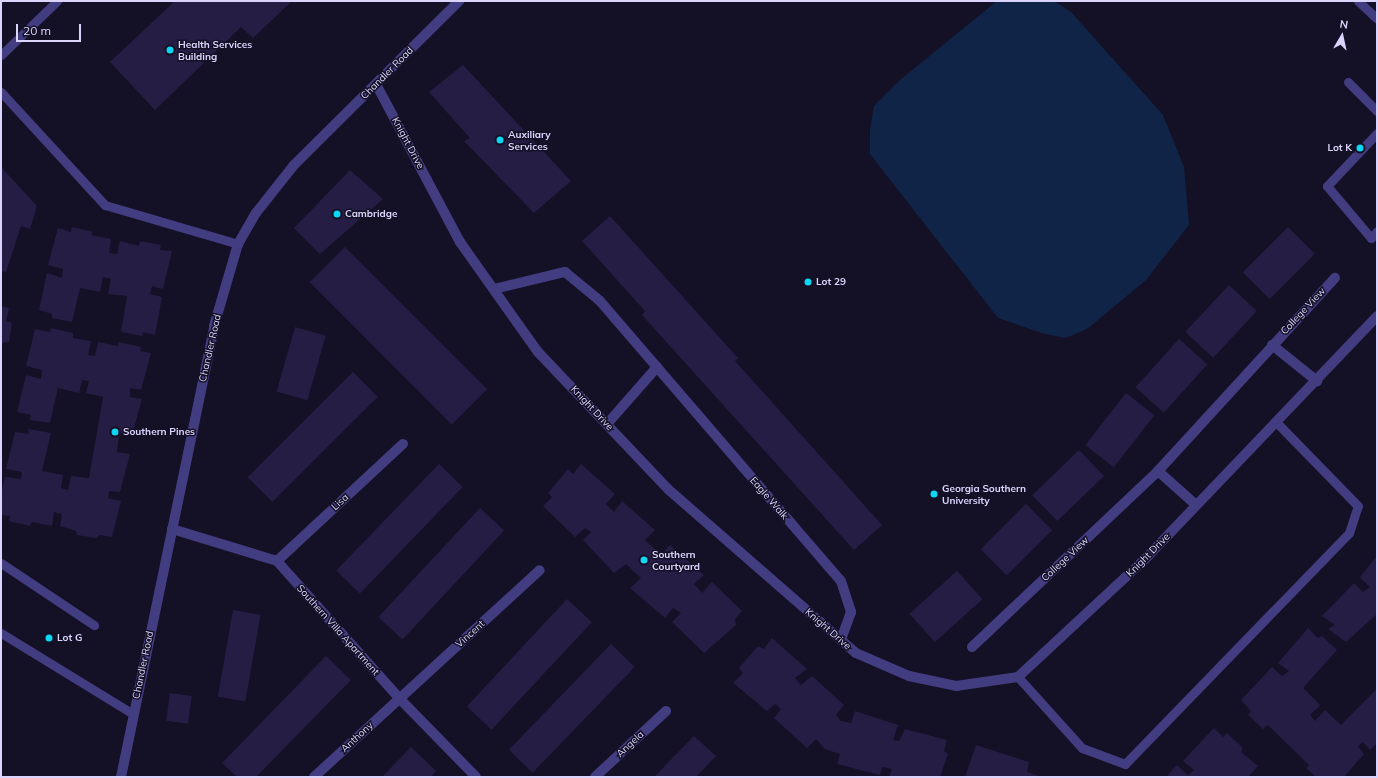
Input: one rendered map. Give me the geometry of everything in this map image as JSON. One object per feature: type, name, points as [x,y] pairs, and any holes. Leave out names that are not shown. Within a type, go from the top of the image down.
[{"type":"street","name":"Chandler Road","points":[[121,777],[214,326],[238,244],[256,213],[294,165],[459,1]]},
{"type":"street","name":"Knight Drive","points":[[376,84],[460,242],[538,352],[669,490],[856,653],[909,676],[956,686],[1018,677],[1148,556],[1317,381],[1377,316]]},
{"type":"street","name":"Eagle Walk","points":[[494,289],[565,272],[600,301],[841,581],[851,612],[841,640]]},
{"type":"street","name":"College View","points":[[972,647],[1158,471],[1272,344],[1335,278]]},
{"type":"street","points":[[1272,344],[1317,381]]},
{"type":"street","points":[[607,424],[657,367]]},
{"type":"street","name":"Lisa","points":[[276,561],[403,444]]},
{"type":"street","points":[[1158,471],[1196,505]]},
{"type":"street","points":[[172,529],[276,561]]},
{"type":"street","name":"Southern Villa Apartment","points":[[276,561],[399,698],[476,777]]},
{"type":"street","name":"Vincent","points":[[399,698],[540,570]]},
{"type":"street","name":"Anthony","points":[[314,777],[399,698]]},
{"type":"street","name":"Angela","points":[[596,777],[666,711]]},
{"type":"lane","points":[[1,55],[57,1]]},
{"type":"lane","points":[[1358,1],[1377,19]]},
{"type":"lane","points":[[1348,82],[1377,111]]},
{"type":"lane","points":[[1,92],[105,205],[238,244]]},
{"type":"lane","points":[[1377,133],[1327,186],[1371,238],[1377,231]]},
{"type":"lane","points":[[1018,677],[1082,748],[1125,764],[1349,533],[1358,506],[1276,422]]},
{"type":"lane","points":[[1,563],[94,625]]},
{"type":"lane","points":[[1,633],[133,714]]},
{"type":"water","points":[[997,1],[1054,1],[1071,12],[1163,115],[1184,167],[1189,225],[1146,280],[1087,329],[1066,338],[1045,334],[998,318],[870,154],[870,130],[874,106],[900,80]]},
{"type":"building","name":"Health Services Building","points":[[175,1],[292,1],[253,38],[241,27],[155,110],[110,62]]},
{"type":"building","name":"Auxiliary Services","points":[[463,65],[571,181],[534,213],[464,141],[470,138],[429,92]]},
{"type":"building","points":[[1,167],[37,206],[30,229],[21,226],[6,272],[1,271]]},
{"type":"building","name":"Cambridge","points":[[350,170],[383,199],[320,254],[294,228]]},
{"type":"building","points":[[610,216],[738,358],[735,361],[882,525],[854,550],[642,315],[645,311],[582,241]]},
{"type":"building","points":[[72,227],[93,232],[91,235],[111,239],[109,253],[117,254],[120,241],[139,246],[140,241],[161,245],[160,250],[172,251],[163,289],[152,286],[150,294],[162,297],[155,335],[143,332],[142,336],[121,332],[127,296],[108,294],[111,279],[103,277],[100,292],[80,288],[72,322],[52,318],[52,314],[39,310],[47,273],[62,278],[63,269],[48,265],[58,228],[71,232]]},
{"type":"building","points":[[1288,227],[1315,254],[1270,299],[1243,272]]},
{"type":"building","points":[[345,247],[487,389],[452,424],[310,282]]},
{"type":"building","points":[[1229,285],[1257,311],[1213,358],[1185,332]]},
{"type":"building","points":[[1,306],[9,308],[6,321],[12,323],[9,342],[1,343]]},
{"type":"building","points":[[295,327],[326,336],[307,400],[277,391]]},
{"type":"building","name":"Southern Pines","points":[[51,328],[73,333],[73,338],[91,341],[88,355],[95,356],[98,342],[118,346],[119,342],[141,347],[140,351],[151,353],[141,390],[130,388],[130,397],[142,399],[132,435],[119,433],[117,452],[130,454],[120,492],[109,491],[108,498],[121,501],[112,537],[100,535],[96,538],[77,535],[76,531],[60,526],[62,514],[54,512],[52,526],[32,522],[30,526],[9,521],[10,516],[1,515],[1,494],[5,477],[21,479],[22,472],[6,469],[15,432],[29,434],[28,429],[51,433],[42,471],[63,475],[61,488],[68,490],[71,476],[89,478],[103,397],[86,393],[89,381],[82,380],[79,393],[58,388],[50,423],[30,420],[31,415],[17,412],[26,375],[41,379],[42,370],[26,366],[35,329],[50,332]]},
{"type":"building","points":[[1179,339],[1207,364],[1164,413],[1136,387]]},
{"type":"building","points":[[353,372],[378,397],[272,502],[248,477]]},
{"type":"building","points":[[1126,393],[1154,415],[1114,467],[1085,445]]},
{"type":"building","points":[[1079,450],[1104,476],[1057,521],[1032,495]]},
{"type":"building","points":[[439,464],[463,487],[360,593],[336,570]]},
{"type":"building","name":"Southern Courtyard","points":[[581,464],[615,494],[606,504],[614,512],[622,501],[655,530],[645,540],[661,555],[670,545],[704,575],[694,584],[702,593],[712,582],[742,611],[735,619],[736,625],[704,653],[672,622],[681,613],[673,608],[665,618],[630,588],[641,578],[626,564],[614,573],[583,540],[591,532],[585,528],[575,537],[543,506],[552,497],[548,493],[568,469],[573,474]]},
{"type":"building","points":[[1026,504],[1052,530],[1007,575],[981,549]]},
{"type":"building","points":[[480,508],[504,531],[403,639],[378,617]]},
{"type":"building","points":[[1377,556],[1377,614],[1346,642],[1328,629],[1335,625],[1322,616],[1354,583],[1363,592],[1370,587],[1360,577]]},
{"type":"building","points":[[957,571],[982,599],[935,642],[909,614]]},
{"type":"building","points":[[567,599],[592,622],[492,730],[467,707]]},
{"type":"building","points":[[233,610],[261,615],[245,702],[218,697]]},
{"type":"building","points":[[1308,628],[1318,638],[1322,636],[1337,650],[1303,688],[1320,705],[1310,715],[1315,721],[1325,710],[1341,725],[1377,689],[1377,743],[1370,750],[1363,742],[1358,746],[1364,754],[1344,777],[1316,777],[1306,768],[1309,765],[1268,725],[1263,729],[1248,715],[1251,711],[1241,700],[1272,667],[1282,676],[1289,671],[1278,663]]},
{"type":"building","points":[[772,638],[807,669],[795,678],[801,685],[812,676],[844,705],[836,715],[841,721],[851,723],[855,711],[898,725],[893,740],[899,741],[905,729],[947,740],[944,751],[948,754],[940,777],[889,777],[892,769],[882,767],[880,775],[837,764],[840,754],[825,749],[816,739],[807,748],[774,718],[781,709],[775,704],[767,711],[733,683],[743,673],[739,668],[758,646],[764,649]]},
{"type":"building","points":[[611,644],[635,667],[533,773],[509,750]]},
{"type":"building","points":[[326,656],[351,680],[256,777],[237,777],[222,763]]},
{"type":"building","points":[[170,693],[192,696],[188,724],[166,721]]},
{"type":"building","points":[[1214,728],[1223,737],[1227,733],[1243,748],[1241,752],[1258,766],[1248,777],[1166,777],[1177,765],[1188,775],[1194,770],[1183,761]]},
{"type":"building","points":[[694,736],[716,756],[696,777],[654,777]]},
{"type":"building","points":[[976,745],[1029,762],[1027,772],[1042,777],[965,777]]},
{"type":"building","points":[[411,747],[436,771],[431,777],[382,777]]},
{"type":"place","name":"Health Services Building","points":[[170,50]]},
{"type":"place","name":"Auxiliary Services","points":[[500,140]]},
{"type":"place","name":"Lot K","points":[[1360,148]]},
{"type":"place","name":"Cambridge","points":[[337,214]]},
{"type":"place","name":"Lot 29","points":[[808,282]]},
{"type":"place","name":"Southern Pines","points":[[115,432]]},
{"type":"place","name":"Georgia Southern University","points":[[934,494]]},
{"type":"place","name":"Southern Courtyard","points":[[644,560]]},
{"type":"place","name":"Lot G","points":[[49,638]]}]
